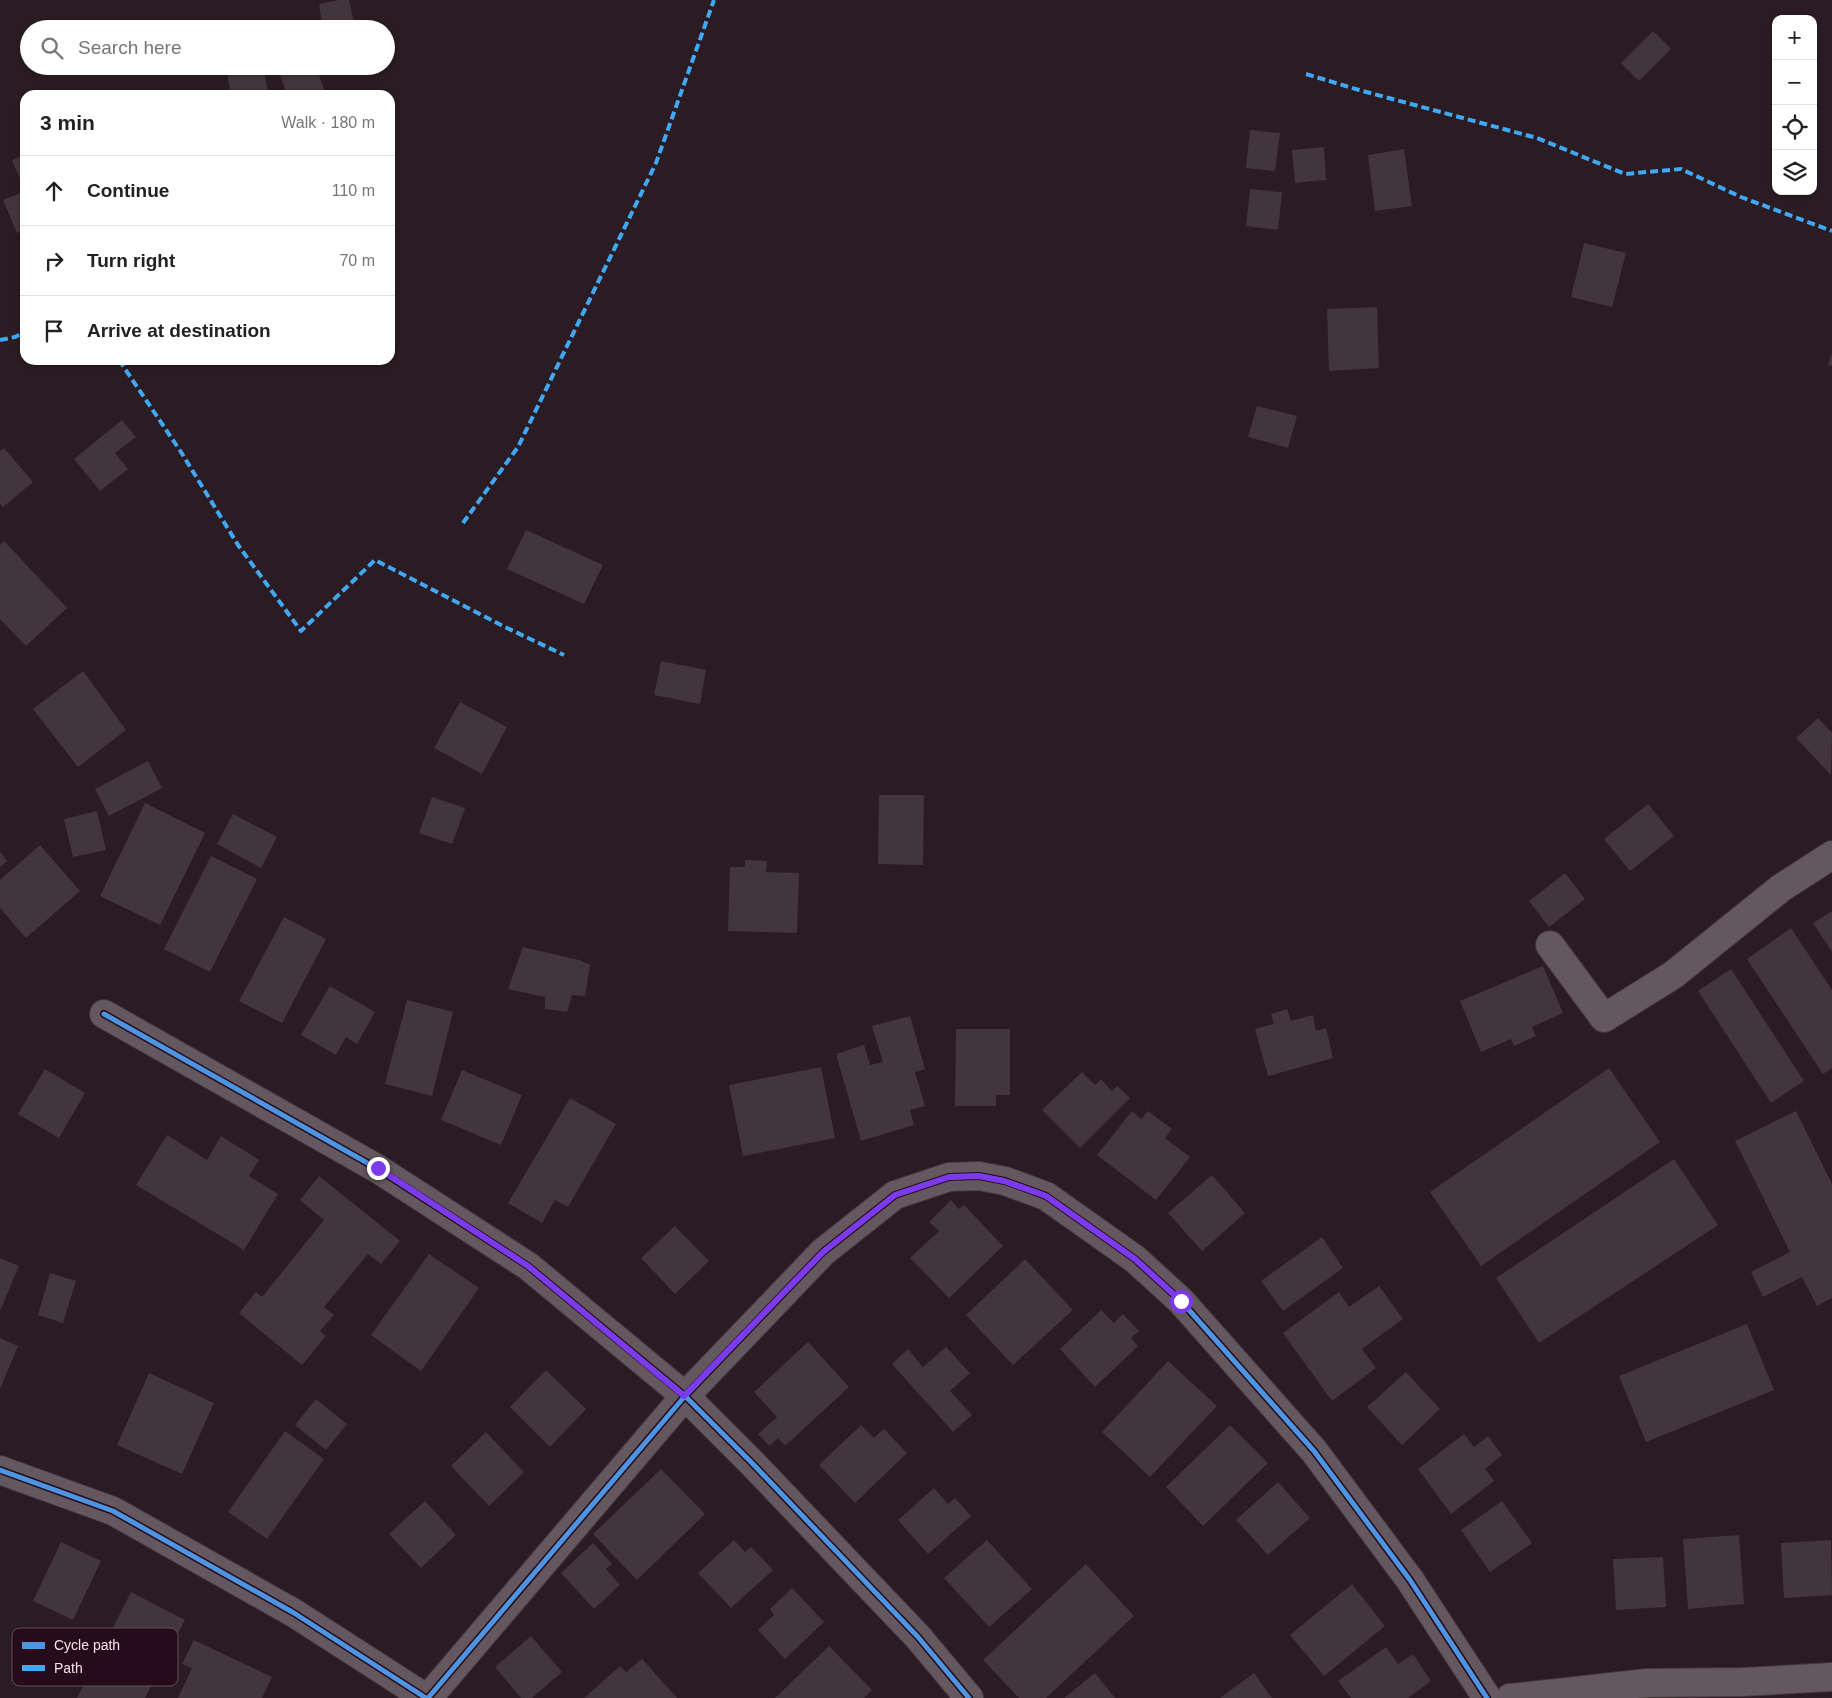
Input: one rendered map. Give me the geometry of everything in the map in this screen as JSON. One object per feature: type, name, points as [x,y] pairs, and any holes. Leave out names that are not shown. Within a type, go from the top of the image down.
[{"type":"street","points":[[1550,945],[1604,1018],[1673,975],[1781,888],[1832,855]]},
{"type":"street","points":[[104,1014],[378,1168],[528,1266],[684,1396],[753,1464],[918,1637],[969,1698]]},
{"type":"street","points":[[0,1470],[113,1511],[294,1613],[427,1698],[684,1396],[823,1252],[895,1195],[949,1177],[979,1176],[1004,1181],[1046,1196],[1135,1259],[1181,1301],[1314,1451],[1410,1580],[1487,1698]]},
{"type":"street","points":[[1510,1698],[1647,1683],[1743,1682],[1832,1677]]},
{"type":"building","points":[[349,0],[353,20],[322,20],[319,4]]},
{"type":"building","points":[[1653,31],[1671,49],[1639,81],[1621,63]]},
{"type":"building","points":[[228,75],[265,75],[268,90],[230,90]]},
{"type":"building","points":[[280,75],[319,75],[324,90],[285,90]]},
{"type":"building","points":[[1250,130],[1280,133],[1275,171],[1246,168]]},
{"type":"building","points":[[1324,147],[1326,180],[1295,183],[1292,150]]},
{"type":"building","points":[[1404,149],[1412,206],[1375,211],[1368,155]]},
{"type":"building","points":[[20,157],[20,179],[12,160]]},
{"type":"building","points":[[1250,189],[1282,192],[1278,230],[1246,226]]},
{"type":"building","points":[[20,193],[20,232],[17,233],[3,200]]},
{"type":"building","points":[[1584,243],[1626,253],[1612,307],[1571,297]]},
{"type":"building","points":[[1377,307],[1379,368],[1329,371],[1327,309]]},
{"type":"building","points":[[1832,353],[1832,366],[1828,365]]},
{"type":"building","points":[[1257,406],[1297,416],[1288,448],[1248,437]]},
{"type":"building","points":[[122,420],[136,437],[115,453],[128,469],[100,491],[74,459]]},
{"type":"building","points":[[4,448],[33,482],[3,507],[0,504],[0,451]]},
{"type":"building","points":[[526,530],[603,565],[584,604],[507,569]]},
{"type":"building","points":[[4,541],[67,608],[26,646],[0,619],[0,545]]},
{"type":"building","points":[[661,661],[706,670],[700,704],[654,695]]},
{"type":"building","points":[[83,671],[126,730],[78,767],[33,709]]},
{"type":"building","points":[[460,702],[507,727],[482,774],[434,748]]},
{"type":"building","points":[[1818,718],[1832,733],[1831,775],[1796,738]]},
{"type":"building","points":[[148,761],[162,788],[109,816],[95,789]]},
{"type":"building","points":[[879,795],[924,795],[923,865],[878,864]]},
{"type":"building","points":[[432,797],[465,808],[452,844],[419,833]]},
{"type":"building","points":[[145,803],[205,833],[160,925],[100,896]]},
{"type":"building","points":[[1648,804],[1674,836],[1630,871],[1604,839]]},
{"type":"building","points":[[97,811],[106,850],[73,857],[64,819]]},
{"type":"building","points":[[233,814],[277,837],[261,868],[217,844]]},
{"type":"building","points":[[40,845],[80,891],[26,938],[0,908],[0,880]]},
{"type":"building","points":[[0,852],[7,861],[0,867]]},
{"type":"building","points":[[211,856],[257,879],[210,972],[164,949]]},
{"type":"building","points":[[745,860],[767,861],[766,872],[799,873],[797,933],[728,931],[730,867],[745,867]]},
{"type":"building","points":[[1565,873],[1585,899],[1549,927],[1529,901]]},
{"type":"building","points":[[1832,911],[1832,952],[1813,923]]},
{"type":"building","points":[[284,917],[326,939],[282,1023],[239,1001]]},
{"type":"building","points":[[1791,928],[1832,990],[1832,1068],[1823,1074],[1747,959]]},
{"type":"building","points":[[523,947],[579,960],[590,965],[585,996],[572,995],[567,1012],[545,1009],[545,997],[508,989]]},
{"type":"building","points":[[1543,966],[1563,1013],[1532,1027],[1536,1036],[1514,1046],[1511,1039],[1481,1052],[1460,1001]]},
{"type":"building","points":[[1731,969],[1804,1081],[1771,1103],[1698,991]]},
{"type":"building","points":[[330,986],[375,1012],[357,1044],[346,1037],[336,1055],[301,1035]]},
{"type":"building","points":[[407,1000],[453,1012],[432,1096],[385,1084]]},
{"type":"building","points":[[1287,1009],[1291,1021],[1313,1015],[1316,1031],[1326,1028],[1333,1058],[1268,1076],[1255,1029],[1274,1024],[1271,1014]]},
{"type":"building","points":[[910,1016],[925,1069],[915,1072],[925,1106],[910,1110],[914,1125],[861,1141],[836,1054],[864,1045],[870,1065],[883,1062],[872,1026]]},
{"type":"building","points":[[956,1029],[1010,1029],[1010,1095],[996,1095],[996,1106],[955,1106]]},
{"type":"building","points":[[821,1067],[835,1138],[743,1156],[729,1085]]},
{"type":"building","points":[[1609,1068],[1660,1142],[1481,1266],[1430,1192]]},
{"type":"building","points":[[45,1069],[85,1093],[59,1138],[18,1114]]},
{"type":"building","points":[[462,1070],[522,1095],[501,1145],[441,1120]]},
{"type":"building","points":[[1082,1072],[1095,1085],[1101,1079],[1112,1091],[1117,1086],[1130,1098],[1080,1148],[1042,1110]]},
{"type":"building","points":[[570,1098],[616,1124],[568,1207],[555,1200],[542,1223],[508,1203]]},
{"type":"building","points":[[1132,1111],[1141,1119],[1148,1111],[1172,1129],[1165,1138],[1190,1157],[1156,1200],[1097,1155]]},
{"type":"building","points":[[1796,1111],[1832,1184],[1832,1298],[1817,1306],[1802,1277],[1763,1297],[1751,1272],[1790,1252],[1735,1141]]},
{"type":"building","points":[[167,1135],[207,1160],[221,1136],[259,1160],[249,1176],[278,1194],[244,1250],[136,1185]]},
{"type":"building","points":[[1674,1159],[1718,1225],[1539,1343],[1496,1278]]},
{"type":"building","points":[[1212,1175],[1245,1213],[1202,1251],[1168,1213]]},
{"type":"building","points":[[319,1176],[400,1241],[381,1264],[368,1254],[324,1307],[334,1315],[320,1331],[326,1336],[302,1365],[239,1313],[256,1292],[262,1297],[324,1220],[300,1200]]},
{"type":"building","points":[[951,1200],[959,1209],[964,1205],[1003,1246],[949,1298],[910,1258],[939,1231],[929,1222]]},
{"type":"building","points":[[675,1226],[709,1261],[675,1294],[641,1258]]},
{"type":"building","points":[[1322,1237],[1343,1268],[1283,1311],[1261,1281]]},
{"type":"building","points":[[429,1254],[479,1288],[421,1371],[371,1335]]},
{"type":"building","points":[[0,1258],[19,1266],[0,1311]]},
{"type":"building","points":[[1025,1259],[1073,1310],[1013,1365],[966,1315]]},
{"type":"building","points":[[50,1273],[76,1281],[63,1323],[38,1315]]},
{"type":"building","points":[[1379,1286],[1403,1319],[1362,1349],[1376,1368],[1332,1401],[1283,1333],[1339,1292],[1349,1307]]},
{"type":"building","points":[[1101,1310],[1114,1323],[1123,1314],[1139,1331],[1131,1338],[1138,1346],[1095,1387],[1060,1349]]},
{"type":"building","points":[[1747,1324],[1774,1390],[1646,1442],[1619,1376]]},
{"type":"building","points":[[0,1338],[18,1346],[0,1389]]},
{"type":"building","points":[[808,1342],[849,1387],[785,1446],[778,1438],[769,1446],[758,1434],[777,1417],[754,1392]]},
{"type":"building","points":[[946,1347],[970,1373],[950,1391],[972,1415],[953,1432],[892,1364],[908,1349],[923,1367]]},
{"type":"building","points":[[1168,1361],[1217,1406],[1150,1477],[1102,1432]]},
{"type":"building","points":[[546,1370],[586,1409],[550,1447],[510,1407]]},
{"type":"building","points":[[1406,1372],[1440,1409],[1402,1445],[1367,1407]]},
{"type":"building","points":[[149,1373],[214,1403],[182,1474],[117,1445]]},
{"type":"building","points":[[316,1399],[347,1424],[326,1450],[295,1425]]},
{"type":"building","points":[[861,1425],[874,1438],[884,1429],[907,1453],[855,1503],[819,1465]]},
{"type":"building","points":[[1230,1425],[1268,1463],[1203,1526],[1166,1487]]},
{"type":"building","points":[[285,1431],[324,1459],[267,1539],[228,1512]]},
{"type":"building","points":[[486,1432],[524,1472],[489,1506],[451,1466]]},
{"type":"building","points":[[1464,1434],[1474,1447],[1488,1436],[1502,1455],[1485,1469],[1494,1481],[1451,1514],[1418,1469]]},
{"type":"building","points":[[661,1469],[705,1514],[637,1580],[593,1534]]},
{"type":"building","points":[[1278,1482],[1310,1518],[1268,1555],[1236,1520]]},
{"type":"building","points":[[934,1488],[948,1504],[955,1498],[971,1516],[928,1554],[898,1520]]},
{"type":"building","points":[[425,1501],[456,1535],[421,1568],[389,1534]]},
{"type":"building","points":[[1502,1501],[1532,1543],[1490,1572],[1461,1530]]},
{"type":"building","points":[[1739,1535],[1744,1604],[1688,1609],[1683,1539]]},
{"type":"building","points":[[734,1540],[745,1552],[751,1547],[773,1570],[731,1608],[698,1573]]},
{"type":"building","points":[[987,1540],[1032,1589],[989,1627],[944,1578]]},
{"type":"building","points":[[1831,1540],[1832,1595],[1784,1598],[1781,1543]]},
{"type":"building","points":[[61,1542],[101,1561],[73,1620],[33,1601]]},
{"type":"building","points":[[593,1543],[612,1564],[606,1569],[620,1585],[594,1609],[561,1573]]},
{"type":"building","points":[[1663,1557],[1666,1607],[1616,1610],[1613,1559]]},
{"type":"building","points":[[1086,1564],[1134,1616],[1046,1698],[1019,1698],[983,1660]]},
{"type":"building","points":[[1352,1584],[1385,1626],[1324,1676],[1290,1635]]},
{"type":"building","points":[[792,1588],[824,1622],[785,1659],[758,1630],[774,1615],[770,1609]]},
{"type":"building","points":[[131,1592],[185,1620],[178,1634],[178,1628],[113,1628]]},
{"type":"building","points":[[531,1636],[562,1672],[532,1698],[521,1698],[495,1667]]},
{"type":"building","points":[[194,1640],[272,1677],[262,1698],[178,1698],[192,1668],[182,1664]]},
{"type":"building","points":[[829,1646],[872,1690],[864,1698],[775,1698]]},
{"type":"building","points":[[1386,1647],[1398,1664],[1413,1654],[1431,1681],[1408,1698],[1351,1698],[1338,1681]]},
{"type":"building","points":[[642,1659],[677,1698],[584,1698],[620,1666],[626,1672]]},
{"type":"building","points":[[1095,1673],[1115,1698],[1064,1698]]},
{"type":"building","points":[[1254,1673],[1272,1698],[1220,1698]]},
{"type":"building","points":[[83,1686],[151,1686],[145,1698],[77,1698]]},
{"type":"marked path","points":[[463,523],[518,447],[656,163],[714,0]]},
{"type":"marked path","points":[[1306,74],[1537,138],[1625,174],[1681,169],[1741,197],[1832,231]]},
{"type":"marked path","points":[[0,340],[20,334]]},
{"type":"marked path","points":[[122,365],[181,452],[238,545],[301,631],[375,560],[564,655]]},
{"type":"cycle path","points":[[104,1014],[378,1169],[528,1266],[685,1396],[753,1464],[918,1637],[969,1698]]},
{"type":"cycle path","points":[[428,1698],[685,1396],[823,1252],[895,1195],[949,1177],[979,1176],[1005,1181],[1046,1196],[1135,1259],[1181,1301],[1314,1451],[1410,1580],[1487,1698]]},
{"type":"cycle path","points":[[0,1470],[113,1511],[294,1613],[426,1698]]},
{"type":"route","points":[[378,1168],[528,1266],[684,1396],[823,1252],[895,1195],[949,1177],[979,1176],[1004,1181],[1046,1196],[1135,1259],[1181,1301]]}]
